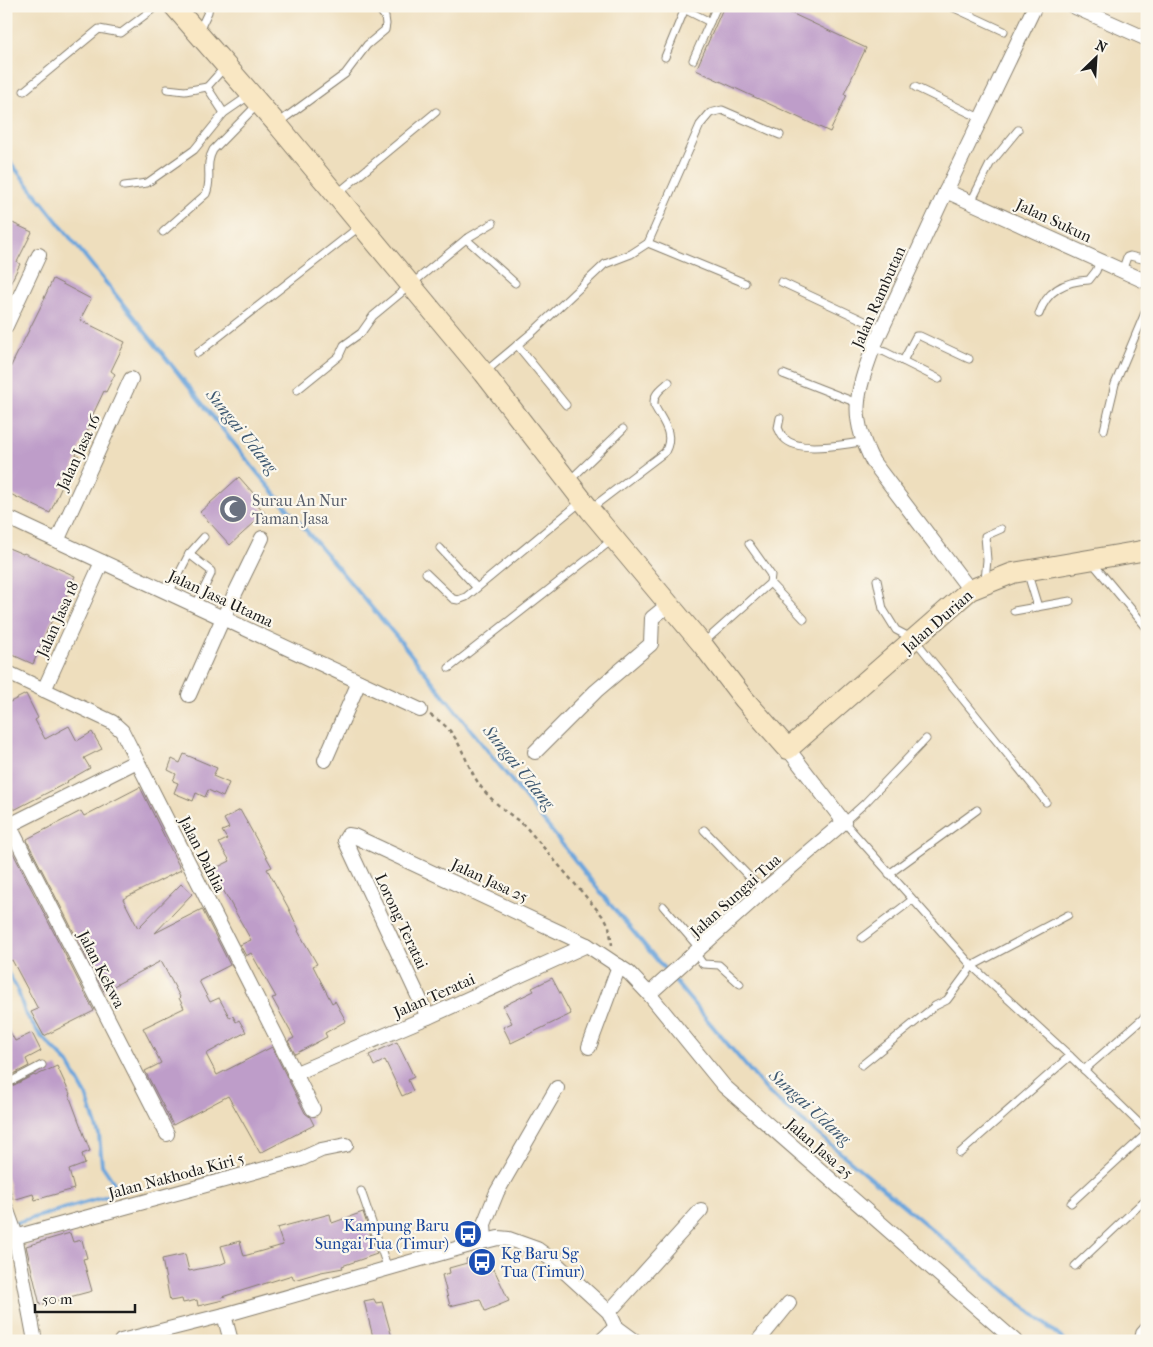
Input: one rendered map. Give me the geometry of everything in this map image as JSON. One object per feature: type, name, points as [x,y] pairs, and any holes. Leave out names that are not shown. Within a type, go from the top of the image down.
[{"type":"street","points":[[174,6],[277,124],[484,373],[586,505],[702,644],[744,699],[788,749],[844,822]]},
{"type":"street","name":"Jalan Rambutan","points":[[978,587],[878,469],[863,442],[857,418],[857,403],[873,348],[980,118],[1035,6]]},
{"type":"street","points":[[1073,6],[1147,39]]},
{"type":"street","name":"Jalan Sukun","points":[[946,191],[1147,282]]},
{"type":"street","points":[[6,326],[39,255]]},
{"type":"street","name":"Jalan Jasa 16","points":[[57,540],[131,379]]},
{"type":"street","name":"Jalan Jasa Utama","points":[[6,517],[420,710]]},
{"type":"street","points":[[189,695],[223,618],[262,538]]},
{"type":"street","name":"Jalan Durian","points":[[788,749],[978,587],[1013,573],[1147,550]]},
{"type":"street","name":"Jalan Jasa 18","points":[[44,690],[102,562]]},
{"type":"street","points":[[535,752],[596,691],[651,644],[652,618],[668,605]]},
{"type":"street","name":"Jalan Dahlia","points":[[6,672],[112,722],[125,736],[313,1109]]},
{"type":"street","points":[[325,760],[359,682]]},
{"type":"street","points":[[7,824],[137,761]]},
{"type":"street","name":"Jalan Sungai Tua","points":[[649,994],[844,822]]},
{"type":"street","name":"Jalan Kekwa","points":[[7,824],[167,1134]]},
{"type":"street","name":"Jalan Jasa 25","points":[[345,840],[348,835],[354,836],[586,945],[629,973],[649,994],[724,1086],[1015,1341]]},
{"type":"street","name":"Lorong Teratai","points":[[345,840],[428,1017]]},
{"type":"street","name":"Jalan Teratai","points":[[294,1074],[428,1017],[586,945]]},
{"type":"street","points":[[589,1047],[619,966]]},
{"type":"street","points":[[485,1241],[484,1224],[497,1192],[557,1088]]},
{"type":"street","name":"Jalan Nakhoda Kiri 5","points":[[14,1234],[301,1159],[320,1150],[346,1145]]},
{"type":"street","points":[[609,1312],[702,1210]]},
{"type":"street","points":[[8,1212],[35,1341]]},
{"type":"street","points":[[128,1340],[224,1315],[485,1241],[510,1239],[537,1249],[558,1264],[609,1312],[616,1327],[635,1341]]},
{"type":"street","points":[[758,1341],[789,1303]]},
{"type":"street","points":[[224,1315],[231,1341]]},
{"type":"street","points":[[602,1341],[616,1327]]},
{"type":"lane","points":[[24,91],[99,30],[122,33],[157,6]]},
{"type":"lane","points":[[198,35],[209,6]]},
{"type":"lane","points":[[277,124],[345,74],[367,45],[385,30],[385,17],[378,6]]},
{"type":"lane","points":[[678,6],[686,8],[710,22]]},
{"type":"lane","points":[[693,60],[717,6]]},
{"type":"lane","points":[[954,7],[1004,31]]},
{"type":"lane","points":[[665,57],[686,8]]},
{"type":"lane","points":[[167,90],[185,91],[207,87],[226,66]]},
{"type":"lane","points":[[207,87],[224,113]]},
{"type":"lane","points":[[915,87],[980,118]]},
{"type":"lane","points":[[124,186],[147,183],[194,150],[224,113],[255,99]]},
{"type":"lane","points":[[163,232],[206,194],[209,188],[208,158],[255,99]]},
{"type":"lane","points":[[484,373],[535,330],[604,264],[631,254],[648,243],[700,125],[710,113],[722,110],[780,135]]},
{"type":"lane","points":[[336,195],[436,112]]},
{"type":"lane","points":[[971,202],[990,164],[1018,130]]},
{"type":"lane","points":[[297,390],[339,356],[344,345],[360,333],[374,316],[466,239],[493,223]]},
{"type":"lane","points":[[198,353],[361,225]]},
{"type":"lane","points":[[466,239],[515,283]]},
{"type":"lane","points":[[648,243],[745,283]]},
{"type":"lane","points":[[1122,271],[1127,257],[1142,259],[1147,248]]},
{"type":"lane","points":[[1039,314],[1051,293],[1065,283],[1089,280],[1096,271],[1100,261]]},
{"type":"lane","points":[[781,282],[882,329]]},
{"type":"lane","points":[[1104,430],[1115,384],[1147,308]]},
{"type":"lane","points":[[903,361],[916,336],[920,336],[970,359]]},
{"type":"lane","points":[[517,345],[566,405]]},
{"type":"lane","points":[[873,348],[939,379]]},
{"type":"lane","points":[[784,374],[857,403]]},
{"type":"lane","points":[[426,573],[453,599],[458,600],[466,597],[476,586],[586,505],[665,452],[669,445],[670,436],[654,405],[654,401],[659,390],[669,382]]},
{"type":"lane","points":[[780,418],[778,428],[784,438],[794,445],[805,447],[863,442]]},
{"type":"lane","points":[[568,481],[624,429]]},
{"type":"lane","points":[[978,587],[987,560],[985,536],[1001,529]]},
{"type":"lane","points":[[169,593],[190,554],[204,537]]},
{"type":"lane","points":[[449,668],[614,538]]},
{"type":"lane","points":[[702,644],[770,583],[771,575],[749,544]]},
{"type":"lane","points":[[440,548],[476,586]]},
{"type":"lane","points":[[190,554],[211,571],[196,605]]},
{"type":"lane","points":[[1090,560],[1147,628]]},
{"type":"lane","points":[[1027,571],[1038,607]]},
{"type":"lane","points":[[877,580],[883,609],[896,630],[915,640],[1046,802]]},
{"type":"lane","points":[[770,583],[804,619]]},
{"type":"lane","points":[[1014,612],[1070,601]]},
{"type":"lane","points":[[926,739],[865,803],[844,822],[972,966],[1070,1056],[1147,1132],[1071,1203]]},
{"type":"lane","points":[[889,874],[977,810]]},
{"type":"lane","points":[[704,830],[764,891]]},
{"type":"lane","points":[[862,938],[912,900]]},
{"type":"lane","points":[[663,906],[694,954],[703,964],[719,965],[740,984]]},
{"type":"lane","points":[[862,1065],[935,1006],[947,1000],[972,966],[1068,915]]},
{"type":"lane","points":[[1084,1070],[1147,1015]]},
{"type":"lane","points":[[960,1153],[1070,1056]]},
{"type":"lane","points":[[6,1084],[42,1065]]},
{"type":"lane","points":[[361,1191],[388,1268]]},
{"type":"lane","points":[[1075,1266],[1147,1198]]},
{"type":"lane","points":[[1138,1341],[1140,1332],[1147,1324]]},
{"type":"path","points":[[420,710],[450,729],[462,750],[470,770],[483,789],[512,818],[524,826],[596,907],[610,926],[612,950],[619,966]]},
{"type":"building","points":[[724,6],[776,6],[866,48],[844,94],[847,95],[830,132],[696,70]]},
{"type":"building","points":[[6,220],[32,232],[17,262],[20,264],[6,292]]},
{"type":"building","points":[[53,279],[91,299],[80,320],[125,342],[111,371],[115,374],[106,392],[104,391],[87,427],[89,428],[76,455],[79,456],[70,474],[68,473],[50,513],[6,492],[6,376]]},
{"type":"building","name":"Surau An Nur Taman Jasa","points":[[239,477],[261,502],[258,505],[265,513],[230,545],[200,512]]},
{"type":"building","points":[[6,547],[75,576],[57,616],[54,615],[33,664],[6,652]]},
{"type":"building","points":[[26,694],[38,718],[35,720],[45,739],[69,726],[77,741],[92,732],[102,749],[84,758],[90,768],[68,782],[14,810],[6,796],[6,704]]},
{"type":"building","points":[[184,754],[217,768],[213,776],[229,783],[223,797],[208,790],[205,797],[196,793],[193,801],[174,793],[178,783],[173,781],[176,774],[168,770],[172,759],[180,763]]},
{"type":"building","points":[[140,787],[181,870],[123,899],[138,928],[181,884],[192,894],[155,933],[202,909],[230,965],[199,981],[210,1002],[219,998],[230,1018],[233,1016],[236,1022],[239,1020],[246,1032],[206,1054],[217,1075],[272,1047],[305,1113],[310,1117],[314,1125],[260,1153],[228,1096],[173,1125],[145,1071],[161,1063],[143,1028],[184,1008],[180,997],[161,961],[104,991],[28,843],[27,839],[81,811],[84,816]]},
{"type":"building","points":[[240,810],[272,867],[267,869],[317,964],[313,966],[332,1003],[335,1001],[346,1021],[325,1033],[327,1037],[295,1054],[288,1041],[294,1038],[272,998],[276,997],[251,953],[246,956],[240,945],[251,940],[212,870],[230,861],[219,843],[227,839],[222,831],[229,828],[224,819]]},
{"type":"building","points":[[12,851],[94,1011],[44,1036],[31,1012],[38,1009],[12,960],[6,963],[6,854]]},
{"type":"building","points":[[552,978],[571,1014],[511,1043],[503,1027],[512,1023],[503,1006],[534,991],[532,988]]},
{"type":"building","points":[[6,1024],[15,1041],[32,1033],[41,1051],[26,1059],[29,1066],[6,1078]]},
{"type":"building","points":[[397,1042],[414,1077],[408,1080],[413,1091],[402,1096],[385,1060],[374,1066],[369,1055]]},
{"type":"building","points":[[57,1066],[70,1094],[90,1151],[82,1154],[85,1164],[69,1170],[74,1189],[35,1200],[33,1194],[13,1200],[6,1174],[6,1089]]},
{"type":"building","points":[[363,1212],[377,1254],[342,1266],[343,1268],[294,1280],[292,1275],[222,1297],[223,1300],[198,1306],[197,1300],[183,1303],[182,1299],[170,1301],[162,1259],[185,1254],[189,1271],[219,1265],[226,1262],[221,1246],[240,1241],[244,1256],[283,1245],[277,1228],[330,1214],[332,1223]]},
{"type":"building","points":[[70,1233],[73,1242],[82,1240],[87,1258],[83,1259],[92,1291],[40,1305],[26,1246]]},
{"type":"building","points":[[478,1256],[484,1274],[494,1269],[509,1301],[485,1311],[480,1299],[450,1306],[442,1275],[450,1273],[449,1268],[467,1263],[466,1259]]},
{"type":"building","points":[[374,1299],[376,1303],[382,1302],[392,1337],[376,1341],[374,1341],[364,1301]]},
{"type":"waterway","name":"Sungai Udang","points":[[6,157],[259,475],[401,642],[609,903],[668,973]]},
{"type":"waterway","name":"Sungai Udang","points":[[6,970],[17,988],[25,1013],[40,1035],[68,1063],[86,1095],[99,1135],[102,1165],[116,1186],[111,1195],[16,1223]]},
{"type":"waterway","name":"Sungai Udang","points":[[672,978],[768,1092],[1065,1341]]},
{"type":"place","name":"Surau An Nur Taman Jasa","points":[[233,509]]},
{"type":"place","name":"Kampung Baru Sungai Tua (Timur)","points":[[468,1234]]},
{"type":"place","name":"Kg Baru Sg Tua (Timur)","points":[[482,1262]]}]
